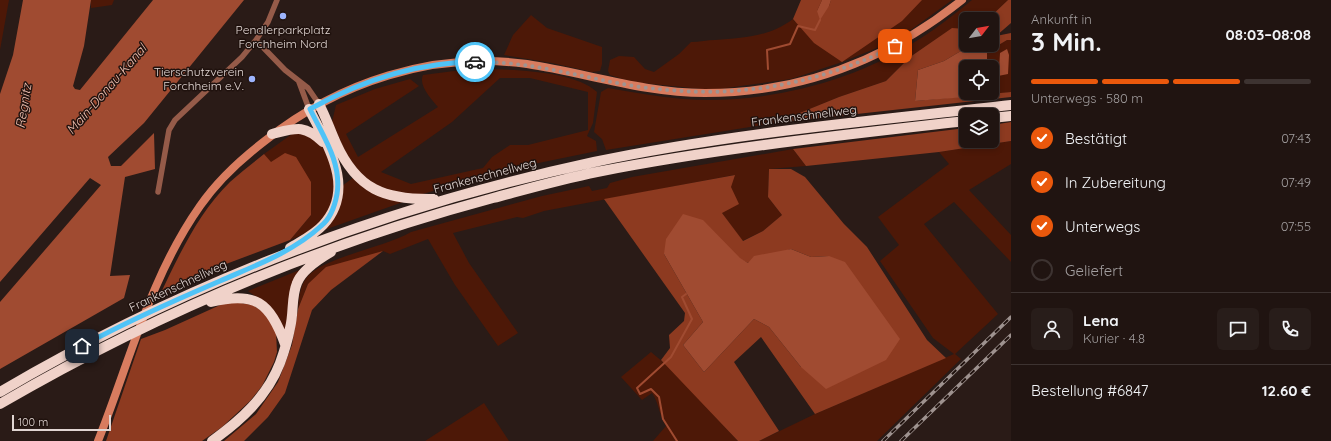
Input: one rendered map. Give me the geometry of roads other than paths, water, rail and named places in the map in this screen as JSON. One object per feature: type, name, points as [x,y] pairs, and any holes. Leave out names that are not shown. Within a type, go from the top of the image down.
[{"type":"highway","points":[[319,104],[337,145],[348,164],[359,178],[372,188],[386,195],[402,199],[452,199]]},
{"type":"highway","name":"Frankenschnellweg","points":[[0,392],[95,339],[181,298],[272,259],[342,233],[426,205],[594,162],[683,146],[776,132],[1011,105]]},
{"type":"highway","points":[[272,259],[313,234],[328,217],[337,196],[338,184],[336,161],[310,109]]},
{"type":"highway","points":[[999,117],[1011,116]]},
{"type":"highway","name":"Frankenschnellweg","points":[[0,404],[100,349],[199,302],[280,267],[346,242],[425,217],[594,173],[740,148],[959,122]]},
{"type":"highway","points":[[272,134],[294,128],[304,128],[313,132],[328,146]]},
{"type":"highway","points":[[212,441],[235,423],[260,398],[277,370],[290,328],[293,298],[297,282],[312,265],[346,242]]},
{"type":"highway","points":[[199,302],[212,302],[230,298],[254,301],[261,305],[272,316],[285,344]]},
{"type":"main road","points":[[98,441],[148,301],[169,258],[201,204],[226,174],[247,154],[272,134],[319,104],[355,86],[378,77],[418,68],[467,62],[526,64],[626,85],[678,92],[730,92],[762,89],[820,77],[872,58],[921,31],[962,0]]},
{"type":"street","points":[[158,192],[170,130],[175,120],[242,57],[268,22],[277,0]]},
{"type":"street","points":[[256,40],[299,82],[308,88],[319,104]]},
{"type":"street","points":[[299,82],[310,109]]},
{"type":"water","points":[[23,0],[91,0],[84,46],[73,86],[75,89],[80,90],[153,0],[244,0],[144,123],[108,157],[111,166],[121,166],[154,133],[155,169],[125,177],[110,276],[130,275],[124,298],[0,369],[0,302],[101,185],[90,178],[0,282],[0,94],[13,55]]},
{"type":"water","points":[[822,0],[831,0],[820,20],[817,11]]},
{"type":"water","points":[[1007,49],[1009,55],[1008,74],[999,76],[999,69],[1000,53]]},
{"type":"water","points":[[959,52],[987,52],[987,60],[959,60],[959,98],[915,101],[918,70],[944,61]]},
{"type":"water","points":[[683,214],[703,220],[740,258],[748,263],[754,256],[791,249],[811,257],[829,256],[845,262],[900,339],[886,360],[826,389],[801,367],[769,327],[754,319],[704,372],[683,345],[703,322],[664,254],[666,239]]},
{"type":"waterway","points":[[768,69],[767,50],[790,44],[798,26],[815,30],[820,20]]},
{"type":"waterway","points":[[677,441],[663,419],[659,397],[651,389],[640,394],[637,388],[671,357],[692,319],[682,297],[686,294]]},
{"type":"railway","points":[[883,441],[1011,317]]},
{"type":"railway","points":[[901,441],[1011,335]]},
{"type":"place","name":"Pendlerparkplatz Forchheim Nord","points":[[283,16]]},
{"type":"place","name":"Tierschutzverein Forchheim e.V.","points":[[252,79]]},
{"type":"water label","name":"Main-Donau-Kanal","points":[[106,89]]},
{"type":"water label","name":"Regnitz","points":[[23,106]]}]
